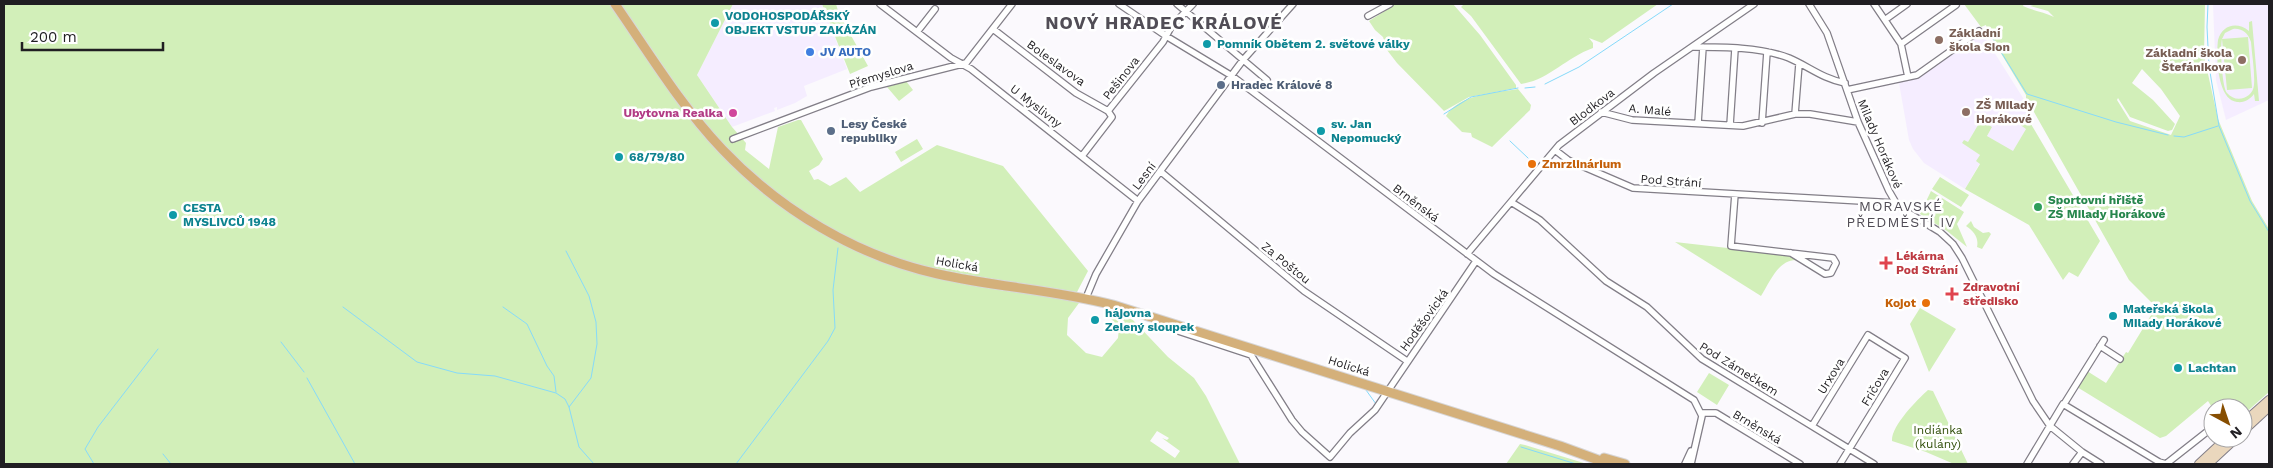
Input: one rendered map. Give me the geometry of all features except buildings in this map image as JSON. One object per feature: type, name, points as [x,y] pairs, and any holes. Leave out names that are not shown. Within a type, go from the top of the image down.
[{"type":"main road","name":"Holická","points":[[615,4],[690,110],[722,149],[758,183],[810,221],[858,246],[928,271],[1086,298],[1170,322],[1560,446],[1625,464]]},
{"type":"main road","name":"Holická","points":[[1560,446],[1609,464]]},
{"type":"street","name":"U Myslivny","points":[[880,4],[960,64],[971,69],[1138,201]]},
{"type":"street","name":"Přemyslova","points":[[733,139],[870,87],[969,60],[1012,4]]},
{"type":"street","name":"Brněnská","points":[[1119,4],[1166,36],[1232,76],[1476,261],[1526,295],[1694,400],[1702,413],[1716,413],[1800,464]]},
{"type":"street","points":[[1177,4],[1266,80]]},
{"type":"street","name":"Pešinova","points":[[1082,156],[1112,117],[1108,111],[1171,27],[1185,10],[1194,4]]},
{"type":"street","name":"Lesní","points":[[1086,298],[1096,274],[1138,201],[1244,60],[1294,4]]},
{"type":"street","points":[[1368,16],[1390,4]]},
{"type":"street","name":"Blodkova","points":[[1467,254],[1555,150],[1601,112],[1754,4]]},
{"type":"street","name":"Milady Horákové","points":[[1809,4],[1827,34],[1858,122],[1896,203],[1953,244],[1962,258],[2033,401],[2050,426],[2082,452],[2101,464]]},
{"type":"street","points":[[1874,4],[1886,19],[1901,44],[1908,78]]},
{"type":"street","points":[[1886,19],[1907,4]]},
{"type":"street","points":[[1901,44],[1956,6]]},
{"type":"street","points":[[917,32],[935,9]]},
{"type":"street","name":"Boleslavova","points":[[993,29],[1076,93],[1108,111]]},
{"type":"street","points":[[1847,90],[1917,75],[1979,31]]},
{"type":"street","points":[[1692,46],[1767,52],[1799,64],[1824,78],[1845,83]]},
{"type":"street","points":[[1698,123],[1703,47]]},
{"type":"street","points":[[1730,125],[1735,49]]},
{"type":"street","points":[[1762,124],[1767,52]]},
{"type":"street","points":[[1795,114],[1799,64]]},
{"type":"street","name":"A. Malé","points":[[1601,112],[1632,120],[1730,125],[1762,124],[1795,114],[1810,114],[1858,122]]},
{"type":"street","name":"Pod Strání","points":[[1555,150],[1568,160],[1633,188],[1896,203]]},
{"type":"street","name":"Za Poštou","points":[[1160,171],[1304,291],[1407,361]]},
{"type":"street","points":[[1734,194],[1731,246],[1791,253],[1833,258],[1836,263],[1831,273],[1825,274],[1791,253]]},
{"type":"street","name":"Pod Zámečkem","points":[[1511,202],[1540,220],[1606,281],[1647,306],[1702,359],[1874,464]]},
{"type":"street","name":"Hoděšovická","points":[[1389,392],[1407,361],[1450,302],[1476,261]]},
{"type":"street","points":[[1170,322],[1169,328],[1251,354],[1297,426],[1330,457],[1350,433],[1375,410],[1389,392]]},
{"type":"street","name":"Urxova","points":[[1812,426],[1868,336]]},
{"type":"street","name":"Fričova","points":[[1840,464],[1905,358],[1868,336]]},
{"type":"street","points":[[2027,464],[2104,340]]},
{"type":"street","points":[[2100,346],[2120,359]]},
{"type":"street","points":[[2253,414],[2269,400]]},
{"type":"street","points":[[2064,404],[2159,462],[2166,464],[2203,434]]},
{"type":"street","points":[[2253,422],[2269,407]]},
{"type":"street","points":[[1685,464],[1702,424],[1702,413]]},
{"type":"street","points":[[1691,464],[1697,438]]},
{"type":"street","points":[[2199,464],[2216,448]]},
{"type":"street","points":[[2208,464],[2225,448]]},
{"type":"street","points":[[2073,464],[2082,452]]},
{"type":"shaded area","points":[[733,4],[822,4],[847,69],[804,86],[807,96],[795,103],[777,110],[777,107],[774,108],[775,111],[732,127],[697,75]]},
{"type":"shaded area","name":"Základní škola Štefánikova","points":[[2213,4],[2269,4],[2269,100],[2226,120],[2216,80]]},
{"type":"shaded area","name":"ZŠ Milady Horákové","points":[[1982,33],[2030,109],[2025,114],[2026,129],[2013,152],[1987,136],[1992,127],[1982,120],[1968,142],[1962,143],[1980,155],[1980,163],[1965,189],[1924,163],[1913,149],[1909,140],[1899,83],[1920,75]]},
{"type":"green space","points":[[4,4],[609,4],[689,118],[719,153],[765,195],[815,229],[842,244],[899,267],[965,284],[1078,301],[1079,303],[1068,318],[1067,335],[1086,353],[1102,357],[1118,338],[1119,327],[1110,318],[1113,312],[1131,318],[1168,357],[1194,378],[1206,396],[1240,464],[4,464]],"holes":[[[1157,431],[1169,438],[1167,440],[1162,438],[1180,451],[1175,458],[1150,441]]]},
{"type":"green space","points":[[621,4],[733,4],[697,75],[732,127],[746,143],[745,150],[769,169],[778,127],[798,120],[801,120],[823,159],[819,165],[809,171],[814,180],[818,179],[830,186],[846,177],[860,192],[937,145],[1003,166],[1088,271],[1077,292],[956,273],[909,261],[851,238],[797,207],[748,168],[711,130],[684,95]]},
{"type":"green space","points":[[822,4],[836,4],[839,14],[868,66],[850,74]]},
{"type":"green space","points":[[1396,4],[1453,4],[1480,35],[1516,85],[1516,88],[1469,97],[1444,111],[1397,63],[1387,50],[1383,37],[1369,21]]},
{"type":"green space","points":[[1464,4],[1658,4],[1602,43],[1589,38],[1593,43],[1593,48],[1574,57],[1540,78],[1521,84],[1471,16],[1461,7]]},
{"type":"green space","points":[[1964,4],[2024,4],[2023,6],[2054,17],[2048,11],[2030,6],[2037,4],[2205,4],[2204,56],[2218,119],[2252,201],[2269,229],[2269,392],[2253,406],[2253,398],[2203,398],[2203,405],[2166,436],[2160,438],[2077,387],[2087,371],[2106,383],[2126,352],[2128,353],[2156,307],[2129,280],[2026,95],[1987,30],[1986,25],[1981,27]],"holes":[[[2142,69],[2161,89],[2180,116],[2171,135],[2130,121],[2117,100],[2118,98],[2130,117],[2168,131],[2172,130],[2175,124],[2153,100],[2132,83]]]},
{"type":"green space","points":[[2252,21],[2259,101],[2255,101],[2254,94],[2247,100],[2237,102],[2225,94],[2222,86],[2217,56],[2218,40],[2223,31],[2230,26],[2240,26],[2249,31],[2249,22]],"holes":[[[2233,29],[2242,30],[2251,42],[2254,85],[2251,93],[2244,98],[2235,98],[2227,93],[2225,89],[2221,50],[2222,39],[2225,33]]]},
{"type":"green space","points":[[2248,37],[2252,88],[2227,90],[2222,39]]},
{"type":"green space","points":[[906,81],[913,90],[899,101],[887,87]]},
{"type":"green space","points":[[1518,89],[1531,105],[1530,110],[1492,147],[1472,137],[1471,133],[1462,132],[1446,116],[1452,109],[1468,99]]},
{"type":"green space","name":"Sportovní hřiště ZŠ Milady Horákové","points":[[2025,114],[2100,241],[2078,277],[2069,272],[2063,280],[2029,225],[1965,189],[1980,164],[1976,161],[1980,155],[1962,143],[1964,140],[1968,142],[1981,120],[1992,127],[1987,136],[2013,151],[2026,129],[2019,124]]},
{"type":"green space","points":[[917,139],[923,149],[901,162],[895,152]]},
{"type":"green space","points":[[1940,177],[1969,195],[1961,207],[1932,189]]},
{"type":"green space","points":[[1931,191],[1964,212],[1957,224],[1967,247],[1947,231],[1920,214]]},
{"type":"green space","points":[[1971,221],[1974,227],[1983,233],[1989,232],[1991,234],[1982,249],[1977,247],[1975,235],[1966,226]]},
{"type":"green space","points":[[1675,242],[1788,255],[1796,260],[1790,261],[1779,268],[1761,296]]},
{"type":"green space","points":[[1920,308],[1956,329],[1929,372],[1910,324]]},
{"type":"green space","points":[[1709,373],[1729,385],[1717,405],[1697,392]]},
{"type":"green space","name":"Indiánka (kulány)","points":[[1928,390],[1933,391],[1968,464],[1954,464],[1926,452],[1892,441],[1900,421]]},
{"type":"green space","points":[[1520,444],[1525,445],[1587,464],[1506,464]]},
{"type":"waterway","points":[[1545,84],[1579,67],[1673,4]]},
{"type":"waterway","points":[[2208,4],[2209,67]]},
{"type":"waterway","points":[[1990,34],[2027,94],[2116,122],[2168,135]]},
{"type":"waterway","points":[[2210,72],[2219,126],[2250,201],[2269,232]]},
{"type":"waterway","points":[[1525,88],[1535,87]]},
{"type":"waterway","points":[[1444,114],[1471,97],[1518,88]]},
{"type":"waterway","points":[[2174,136],[2184,137],[2218,126]]},
{"type":"waterway","points":[[1510,141],[1528,158]]},
{"type":"waterway","points":[[736,464],[828,341],[835,328],[833,290],[838,248]]},
{"type":"waterway","points":[[566,251],[589,296],[596,322],[597,344],[591,378],[569,407],[579,447],[594,464]]},
{"type":"waterway","points":[[343,307],[417,362],[457,373],[495,376],[556,393],[565,399],[569,407]]},
{"type":"waterway","points":[[503,307],[527,324],[547,366],[554,376],[556,392]]},
{"type":"waterway","points":[[281,342],[304,372]]},
{"type":"waterway","points":[[94,464],[85,449],[98,427],[158,349]]},
{"type":"waterway","points":[[307,378],[355,464]]},
{"type":"waterway","points":[[1366,390],[1376,404]]},
{"type":"waterway","points":[[1521,447],[1576,464]]},
{"type":"waterway","points":[[163,454],[171,464]]},
{"type":"place","name":"VODOHOSPODÁŘSKÝ OBJEKT VSTUP ZAKÁZÁN","points":[[715,23]]},
{"type":"place","name":"Základní škola Sion","points":[[1939,40]]},
{"type":"place","name":"Pomník Obětem 2. světové války","points":[[1207,44]]},
{"type":"place","name":"JV AUTO","points":[[810,52]]},
{"type":"place","name":"Základní škola Štefánikova","points":[[2242,60]]},
{"type":"place","name":"Hradec Králové 8","points":[[1221,85]]},
{"type":"place","name":"ZŠ Milady Horákové","points":[[1966,112]]},
{"type":"place","name":"Ubytovna Realka","points":[[733,113]]},
{"type":"place","name":"Lesy České republiky","points":[[831,131]]},
{"type":"place","name":"sv. Jan Nepomucký","points":[[1321,131]]},
{"type":"place","name":"68/79/80","points":[[619,157]]},
{"type":"place","name":"Zmrzlinárium","points":[[1532,164]]},
{"type":"place","name":"Sportovní hřiště ZŠ Milady Horákové","points":[[2038,207]]},
{"type":"place","name":"CESTA MYSLIVCŮ 1948","points":[[173,215]]},
{"type":"place","name":"Lékárna Pod Strání","points":[[1886,263]]},
{"type":"place","name":"Zdravotní středisko","points":[[1952,294]]},
{"type":"place","name":"Kojot","points":[[1926,303]]},
{"type":"place","name":"Mateřská škola Milady Horákové","points":[[2113,316]]},
{"type":"place","name":"hájovna Zelený sloupek","points":[[1095,320]]},
{"type":"place","name":"Lachtan","points":[[2178,368]]},
{"type":"district","name":"NOVÝ HRADEC KRÁLOVÉ","points":[[1164,23]]},
{"type":"district","name":"MORAVSKÉ PŘEDMĚSTÍ IV","points":[[1901,214]]}]
